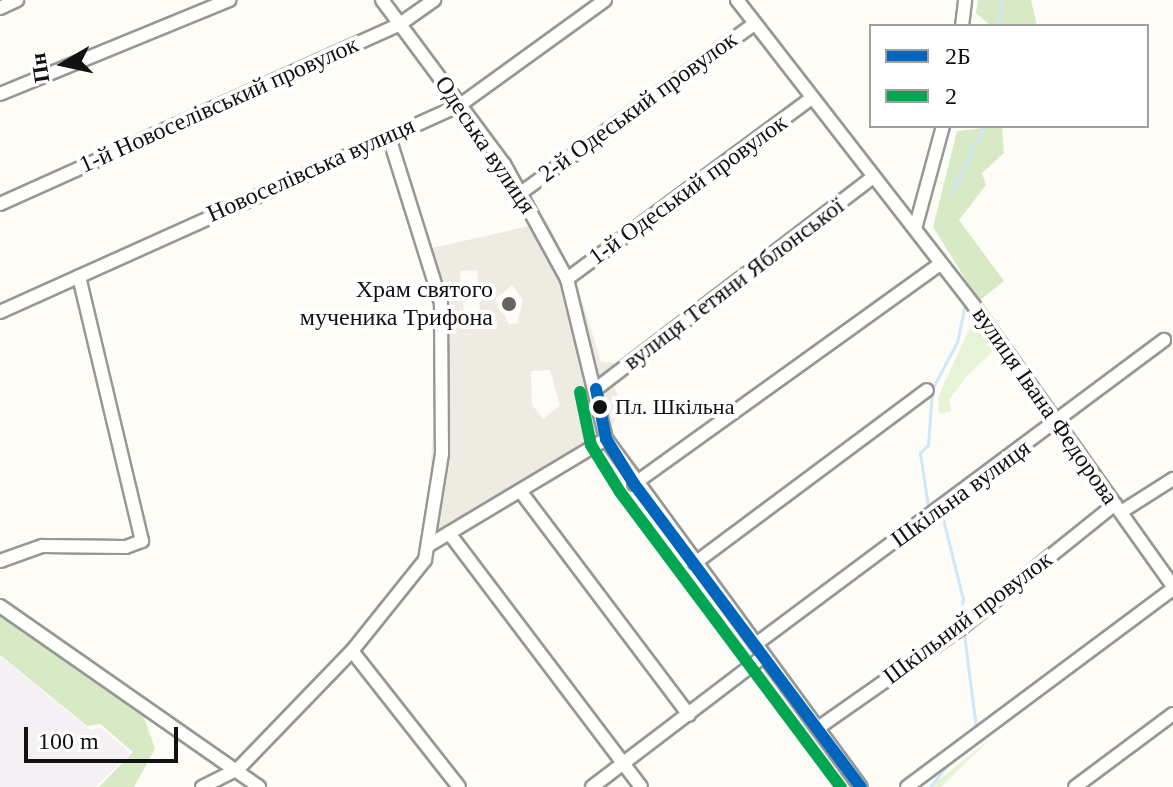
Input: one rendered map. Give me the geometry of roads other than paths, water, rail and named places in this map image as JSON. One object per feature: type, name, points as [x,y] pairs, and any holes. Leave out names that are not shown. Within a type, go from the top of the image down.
[{"type":"street","points":[[0,8],[17,0]]},
{"type":"street","points":[[0,94],[229,0]]},
{"type":"street","name":"Одеська вулиця","points":[[382,0],[522,192],[567,279],[606,439]]},
{"type":"street","name":"1-й Новоселівський провулок","points":[[0,204],[400,24],[434,0]]},
{"type":"street","name":"Новоселівська вулиця","points":[[0,312],[460,105],[605,0]]},
{"type":"street","name":"вулиця Івана Федорова","points":[[737,0],[809,100],[941,263],[1173,588]]},
{"type":"street","points":[[962,24],[965,0]]},
{"type":"street","name":"2-й Одеський провулок","points":[[522,192],[754,24]]},
{"type":"street","name":"1-й Одеський провулок","points":[[567,279],[809,100]]},
{"type":"street","points":[[915,229],[942,128]]},
{"type":"street","points":[[389,137],[441,303],[446,384],[429,545]]},
{"type":"street","name":"вулиця Тетяни Яблонської","points":[[596,389],[871,179]]},
{"type":"street","points":[[634,484],[941,263]]},
{"type":"street","points":[[0,561],[42,546],[126,547],[142,541],[79,276]]},
{"type":"street","name":"Шкільна вулиця","points":[[756,644],[1056,425],[1164,340]]},
{"type":"street","points":[[695,563],[927,390]]},
{"type":"street","points":[[202,787],[238,769],[352,651],[429,545],[606,439],[634,484],[861,787]]},
{"type":"street","name":"Шкільний провулок","points":[[818,728],[961,628],[1118,508],[1173,479]]},
{"type":"street","points":[[521,492],[689,715]]},
{"type":"street","points":[[449,533],[641,787]]},
{"type":"street","points":[[907,787],[1173,588]]},
{"type":"street","points":[[0,606],[238,769],[259,787]]},
{"type":"street","points":[[352,651],[459,787]]},
{"type":"street","points":[[592,787],[764,656]]},
{"type":"street","points":[[1075,787],[1173,714]]},
{"type":"waterway","points":[[997,24],[1001,0]]},
{"type":"waterway","points":[[952,192],[983,128]]},
{"type":"waterway","points":[[928,506],[920,453],[928,445],[932,389],[957,342],[964,308]]},
{"type":"waterway","points":[[943,519],[963,599],[959,623]]},
{"type":"waterway","points":[[964,634],[976,728]]},
{"type":"waterway","points":[[930,787],[947,765]]},
{"type":"place","name":"Храм святого мученика Трифона","points":[[509,304]]},
{"type":"place","name":"Пл. Шкільна","points":[[600,407]]}]
